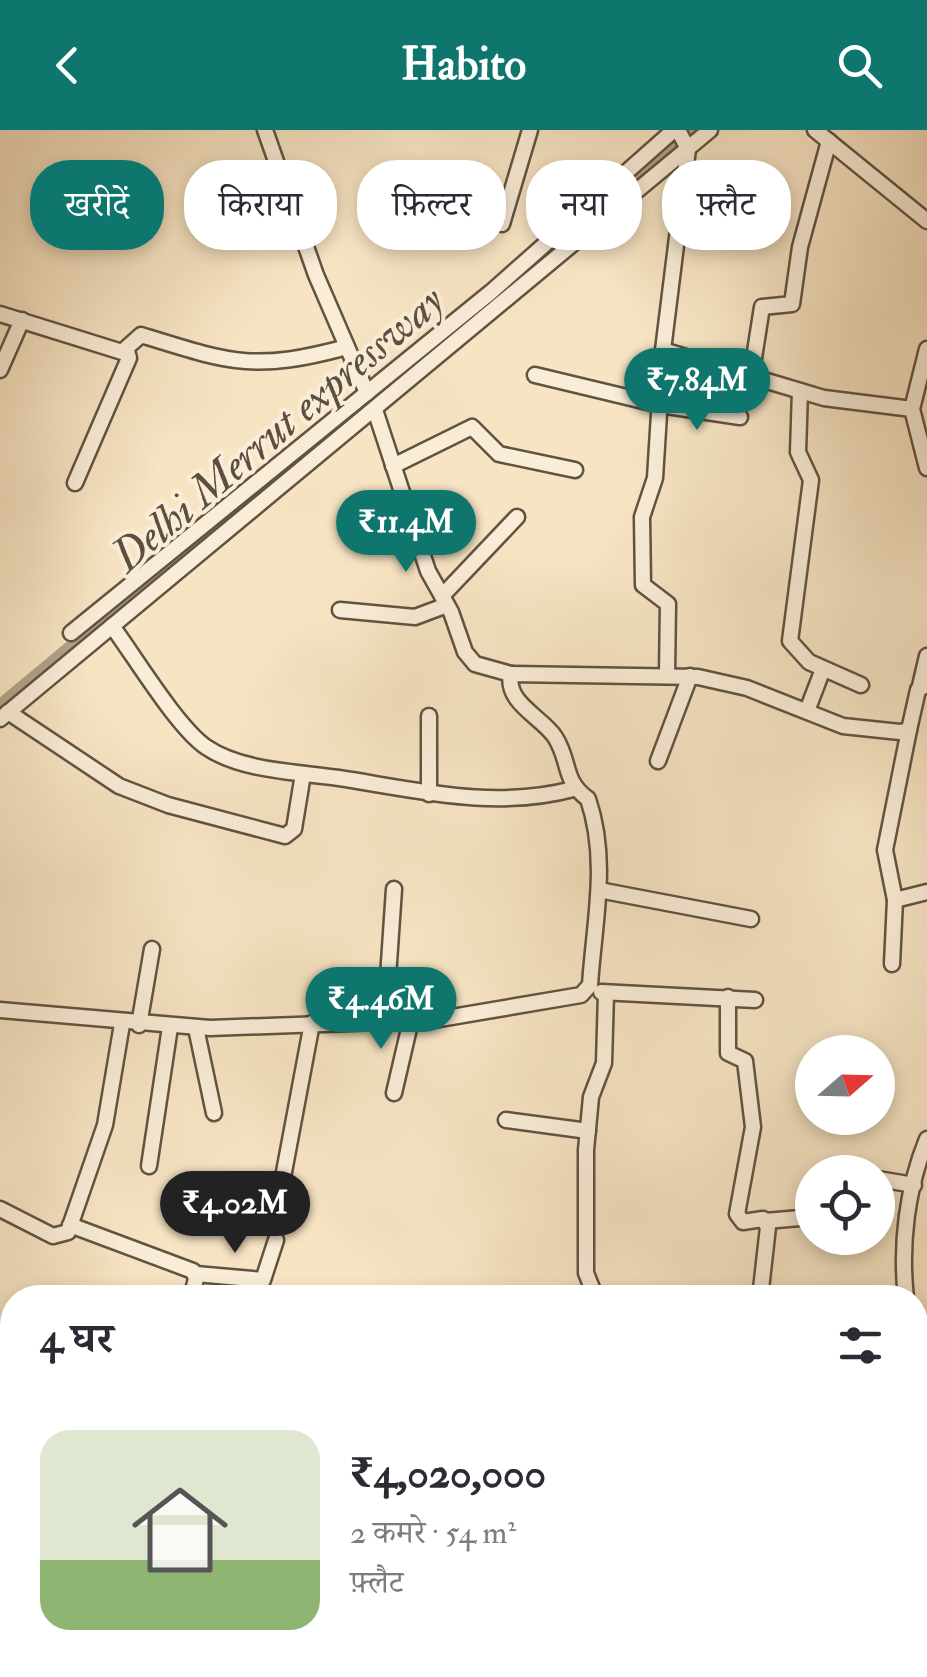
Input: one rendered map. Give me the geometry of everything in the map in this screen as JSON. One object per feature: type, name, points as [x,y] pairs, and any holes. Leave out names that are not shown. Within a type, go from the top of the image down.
[{"type":"street","points":[[265,130],[316,275],[368,394]]},
{"type":"street","points":[[506,211],[530,130]]},
{"type":"street","points":[[71,633],[681,137],[710,130]]},
{"type":"street","points":[[814,130],[927,221]]},
{"type":"street","points":[[667,674],[668,604],[661,595],[647,591],[642,575],[642,516],[655,478],[681,137]]},
{"type":"street","points":[[304,774],[294,829],[285,836],[168,805],[119,786],[4,716],[375,410],[681,137]]},
{"type":"street","points":[[751,377],[762,308],[792,304],[800,248],[829,142]]},
{"type":"street","points":[[0,314],[127,352]]},
{"type":"street","points":[[0,370],[22,320]]},
{"type":"street","points":[[75,484],[129,358],[127,352],[134,337],[238,362],[268,365],[347,347]]},
{"type":"street","points":[[927,348],[912,409],[927,468]]},
{"type":"street","points":[[664,350],[800,391],[912,409]]},
{"type":"street","points":[[535,375],[660,404],[740,417]]},
{"type":"street","points":[[800,391],[798,452],[810,487],[790,636],[800,656],[861,685]]},
{"type":"street","points":[[375,410],[428,571],[470,660],[512,674],[690,676],[747,688],[853,728],[909,730]]},
{"type":"street","points":[[393,466],[472,427],[494,451],[576,470]]},
{"type":"street","points":[[340,610],[408,617],[444,601],[517,517]]},
{"type":"street","points":[[112,626],[208,748],[244,762],[429,794],[530,799],[573,789],[586,796],[602,867],[588,991]]},
{"type":"street","points":[[892,964],[896,900],[884,850],[909,730],[924,685],[927,656]]},
{"type":"street","points":[[808,710],[823,670]]},
{"type":"street","points":[[512,674],[514,694],[556,738],[573,789]]},
{"type":"street","points":[[658,761],[690,676]]},
{"type":"street","points":[[429,716],[429,794]]},
{"type":"street","points":[[385,1021],[394,889]]},
{"type":"street","points":[[599,890],[751,918]]},
{"type":"street","points":[[896,900],[927,892]]},
{"type":"street","points":[[139,1025],[152,948]]},
{"type":"street","points":[[0,1010],[196,1028],[476,1016],[588,991],[755,1000]]},
{"type":"street","points":[[591,1285],[586,1272],[588,1131],[591,1097],[604,1063],[606,993]]},
{"type":"street","points":[[728,997],[728,1050],[745,1061],[753,1117],[737,1214],[743,1222],[795,1218]]},
{"type":"street","points":[[394,1094],[411,1020]]},
{"type":"street","points":[[284,1172],[312,1023]]},
{"type":"street","points":[[0,1210],[53,1236],[64,1236],[106,1124],[122,1024]]},
{"type":"street","points":[[149,1166],[170,1026]]},
{"type":"street","points":[[196,1028],[214,1112]]},
{"type":"street","points":[[506,1120],[588,1131]]},
{"type":"street","points":[[905,1285],[903,1251],[914,1185],[927,1140]]},
{"type":"street","points":[[895,1182],[914,1185]]},
{"type":"street","points":[[762,1285],[767,1258],[765,1221]]},
{"type":"street","points":[[70,1225],[196,1274],[264,1280],[276,1240]]},
{"type":"street","points":[[194,1285],[196,1274]]},
{"type":"waterway","name":"Delhi Merrut expressway","points":[[537,259],[693,130]]},
{"type":"waterway","name":"Delhi Merrut expressway","points":[[0,705],[337,425]]}]
